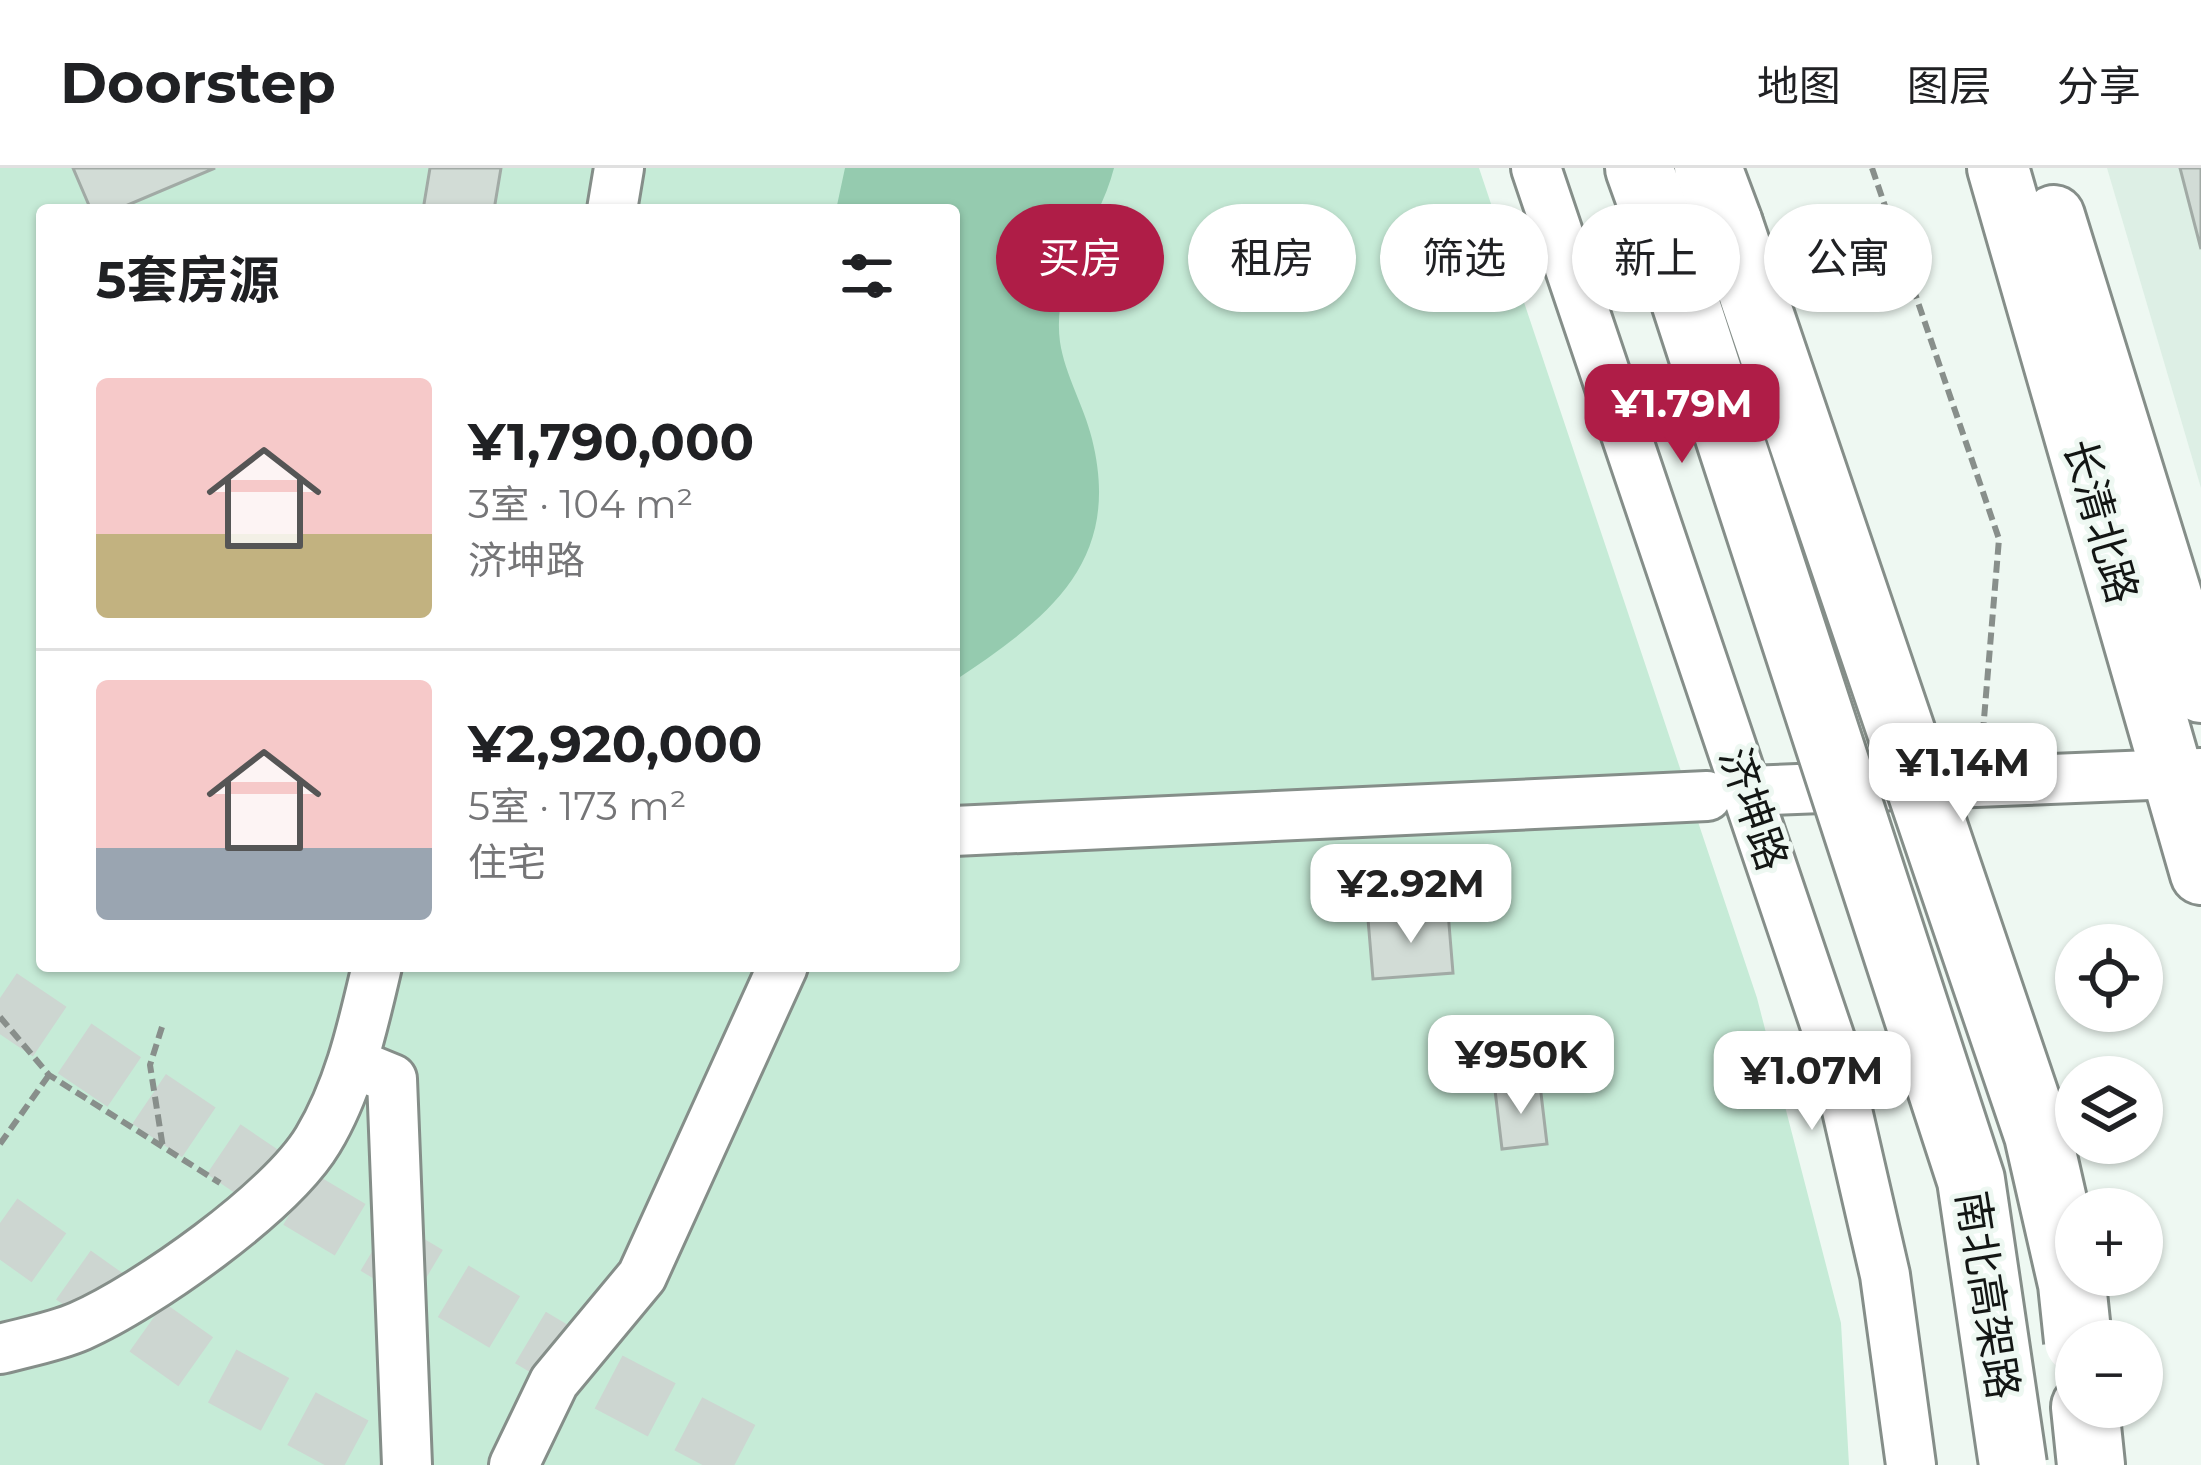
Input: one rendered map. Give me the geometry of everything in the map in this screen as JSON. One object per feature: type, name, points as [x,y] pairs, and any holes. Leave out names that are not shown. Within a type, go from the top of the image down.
[{"type":"highway","name":"南北高架路","points":[[1639,168],[1971,1180],[2013,1465]]},
{"type":"highway","name":"南北高架路","points":[[1708,168],[2038,1135],[2076,1320]]},
{"type":"highway","name":"南北高架路","points":[[2087,1428],[2091,1465]]},
{"type":"main road","name":"长清北路","points":[[1998,168],[2188,774],[2201,874]]},
{"type":"main road","name":"长清北路","points":[[2040,168],[2201,692]]},
{"type":"street","points":[[613,204],[620,168]]},
{"type":"street","name":"济坤路","points":[[1536,168],[1727,794],[1832,1045],[1862,1160],[1911,1465]]},
{"type":"street","points":[[960,831],[2188,774]]},
{"type":"street","points":[[0,1349],[79,1326],[172,1272],[256,1206],[317,1143],[353,1063],[376,972]]},
{"type":"street","points":[[514,1465],[554,1382],[642,1276],[780,972]]},
{"type":"street","points":[[353,1063],[392,1079],[407,1465]]},
{"type":"path","points":[[1875,169],[2000,539],[1978,782]]},
{"type":"path","points":[[0,1017],[49,1075],[256,1206]]},
{"type":"path","points":[[162,1027],[150,1065],[163,1148]]},
{"type":"path","points":[[0,1144],[49,1075]]},
{"type":"shaded area","points":[[0,168],[1479,168],[1491,204],[1380,204],[1380,312],[1527,312],[1757,998],[1841,1323],[1849,1465],[0,1465]]},
{"type":"shaded area","points":[[845,168],[1114,168],[1101,204],[996,204],[996,312],[1060,312],[1062,354],[1092,439],[1099,482],[1097,520],[1070,583],[1047,610],[960,677],[960,204],[837,204]]},
{"type":"shaded area","points":[[2107,168],[2201,168],[2201,488]]},
{"type":"building","points":[[73,168],[215,168],[130,204],[88,204]]},
{"type":"building","points":[[430,168],[501,168],[495,204],[424,204]]},
{"type":"building","points":[[2180,168],[2201,168],[2201,249]]},
{"type":"building","points":[[1448,912],[1453,973],[1373,979],[1368,919]]},
{"type":"building","points":[[1540,1085],[1547,1144],[1502,1149],[1495,1090]]},
{"type":"tunnel","points":[[0,998],[287,1192],[580,1367],[767,1465]]},
{"type":"tunnel","points":[[0,1223],[196,1362],[388,1465]]}]
